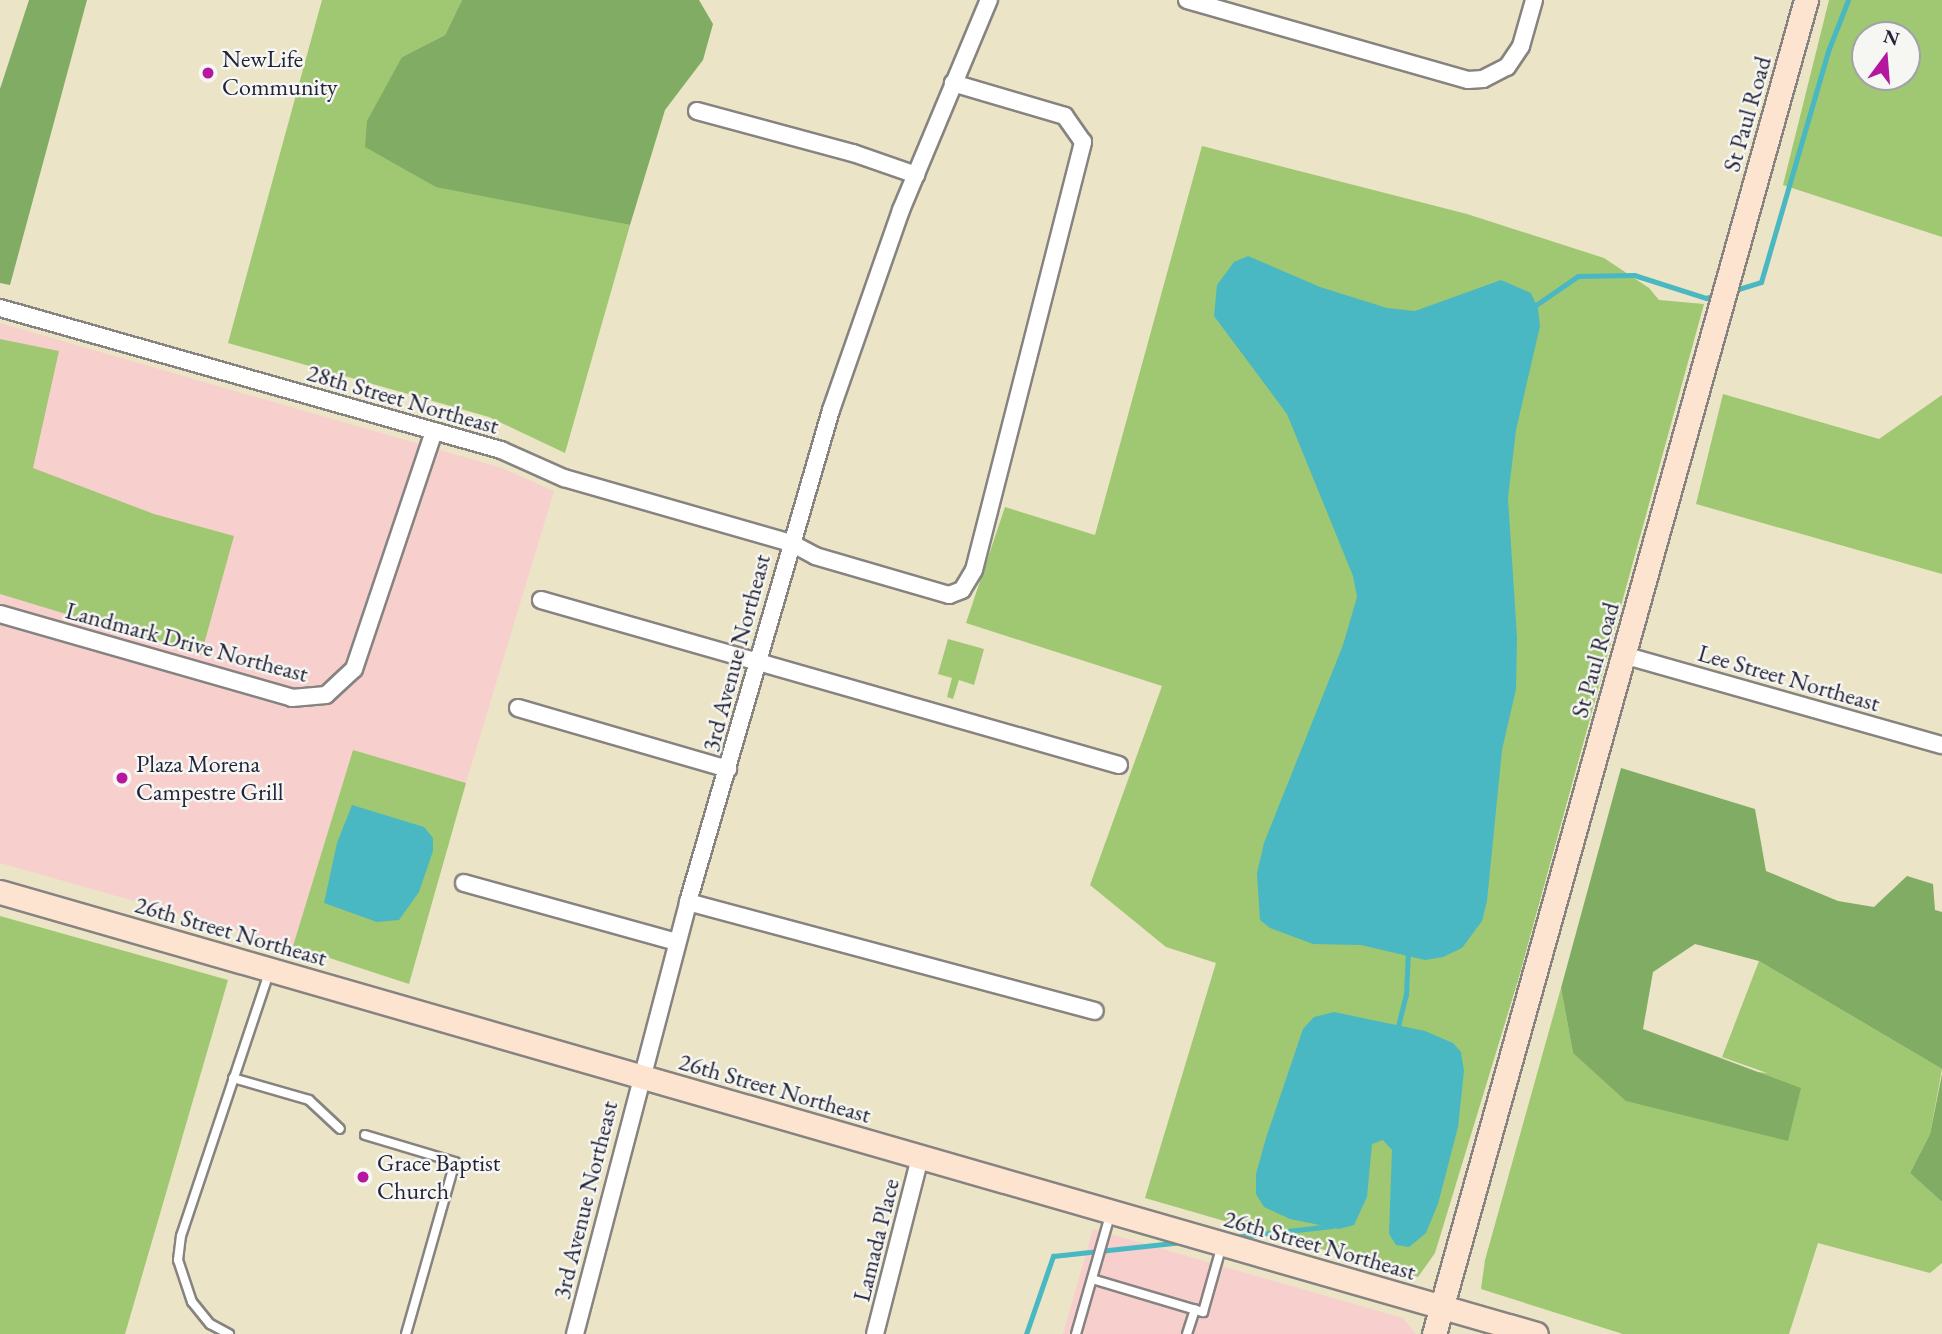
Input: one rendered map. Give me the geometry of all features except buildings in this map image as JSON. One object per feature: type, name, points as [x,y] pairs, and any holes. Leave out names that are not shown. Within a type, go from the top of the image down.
[{"type":"main road","name":"St Paul Road","points":[[1434,1334],[1806,0]]},
{"type":"main road","name":"26th Street Northeast","points":[[0,892],[1536,1334]]},
{"type":"street","name":"3rd Avenue Northeast","points":[[575,1334],[640,1077],[688,902],[831,410],[916,175],[989,0]]},
{"type":"street","points":[[1187,0],[1468,80],[1483,79],[1507,67],[1521,46],[1534,0]]},
{"type":"street","name":"28th Street Northeast","points":[[0,308],[500,450],[564,478],[791,542],[816,556],[932,592],[950,595],[962,590],[974,570],[1083,142],[1065,116],[953,83]]},
{"type":"street","points":[[697,111],[853,153],[916,175]]},
{"type":"street","name":"Landmark Drive Northeast","points":[[0,614],[292,698],[326,695],[354,669],[434,432]]},
{"type":"street","points":[[541,600],[1119,765]]},
{"type":"street","name":"Lee Street Northeast","points":[[1623,655],[1942,745]]},
{"type":"street","points":[[518,708],[728,769]]},
{"type":"street","points":[[464,883],[677,942]]},
{"type":"street","points":[[688,902],[1095,1011]]},
{"type":"street","name":"Lamada Place","points":[[875,1334],[920,1157]]},
{"type":"lane","points":[[229,1334],[210,1324],[192,1303],[178,1260],[181,1236],[270,970]]},
{"type":"lane","points":[[233,1078],[309,1100],[340,1129]]},
{"type":"lane","points":[[365,1135],[455,1161],[406,1334]]},
{"type":"lane","points":[[1076,1334],[1111,1212]]},
{"type":"lane","points":[[1092,1279],[1203,1312],[1222,1244]]},
{"type":"lane","points":[[1187,1334],[1195,1309]]},
{"type":"shaded area","points":[[0,323],[502,468],[554,491],[466,783],[353,750],[293,946],[0,863]]},
{"type":"shaded area","points":[[1093,1229],[1403,1318],[1416,1334],[1063,1334]]},
{"type":"green space","points":[[29,0],[87,0],[10,285],[0,283],[0,89]]},
{"type":"green space","points":[[322,0],[462,0],[445,35],[402,57],[564,211],[630,225],[565,453],[489,417],[228,343]]},
{"type":"green space","points":[[462,0],[699,0],[713,24],[703,60],[665,110],[630,225],[436,187],[365,147],[367,121],[402,57],[445,35]]},
{"type":"green space","points":[[1829,0],[1942,0],[1942,237],[1783,185]]},
{"type":"green space","points":[[1202,146],[1467,214],[1604,258],[1649,288],[1659,300],[1704,304],[1519,977],[1435,1253],[1418,1277],[1145,1198],[1216,963],[1166,947],[1090,885],[1162,686],[966,623],[1005,507],[1095,535]]},
{"type":"green space","points":[[0,339],[59,351],[33,468],[154,514],[234,536],[201,655],[0,594]]},
{"type":"green space","points":[[1723,394],[1879,439],[1942,395],[1942,574],[1696,504]]},
{"type":"green space","points":[[948,639],[984,649],[974,685],[959,680],[953,699],[947,697],[952,678],[938,674]]},
{"type":"green space","points":[[353,750],[466,783],[409,984],[293,946]]},
{"type":"green space","points":[[1621,768],[1755,809],[1766,871],[1838,901],[1874,907],[1907,876],[1933,884],[1935,910],[1942,912],[1942,1069],[1759,961],[1695,944],[1653,972],[1643,1029],[1801,1088],[1788,1141],[1626,1101],[1573,1053],[1561,988]]},
{"type":"green space","points":[[0,916],[228,980],[125,1334],[0,1334]]},
{"type":"green space","points":[[1759,961],[1942,1069],[1930,1134],[1910,1173],[1942,1202],[1942,1263],[1930,1273],[1818,1243],[1789,1334],[1623,1334],[1481,1289],[1485,1260],[1561,988],[1573,1053],[1767,1073],[1722,1057]]},
{"type":"green space","points":[[1942,1074],[1942,1202],[1910,1173],[1930,1134]]},
{"type":"water","points":[[1248,256],[1320,287],[1387,308],[1415,311],[1501,280],[1531,293],[1538,309],[1540,326],[1516,430],[1508,498],[1517,638],[1516,689],[1502,750],[1487,901],[1482,921],[1462,948],[1443,957],[1425,960],[1361,945],[1313,944],[1270,928],[1260,920],[1257,873],[1264,843],[1343,645],[1357,597],[1353,576],[1287,414],[1214,316],[1217,285],[1234,262]]},
{"type":"water","points":[[352,805],[424,827],[433,838],[433,851],[419,892],[399,920],[377,922],[324,903],[337,843]]},
{"type":"water","points":[[1334,1012],[1425,1031],[1453,1043],[1461,1052],[1464,1071],[1458,1127],[1438,1204],[1426,1233],[1409,1247],[1396,1245],[1389,1234],[1392,1150],[1383,1140],[1372,1144],[1367,1197],[1354,1225],[1339,1229],[1290,1219],[1264,1207],[1256,1194],[1256,1174],[1266,1138],[1303,1029],[1314,1017]]},
{"type":"waterway","points":[[1732,291],[1761,282],[1828,51],[1848,0]]},
{"type":"waterway","points":[[1530,309],[1578,276],[1634,275],[1706,298],[1716,295]]},
{"type":"waterway","points":[[1397,1030],[1406,995],[1408,950]]},
{"type":"waterway","points":[[1234,1237],[1332,1226]]},
{"type":"waterway","points":[[1026,1334],[1053,1256],[1182,1242]]},
{"type":"place","name":"NewLife Community","points":[[208,73]]},
{"type":"place","name":"Plaza Morena Campestre Grill","points":[[122,778]]},
{"type":"place","name":"Grace Baptist Church","points":[[363,1177]]}]
